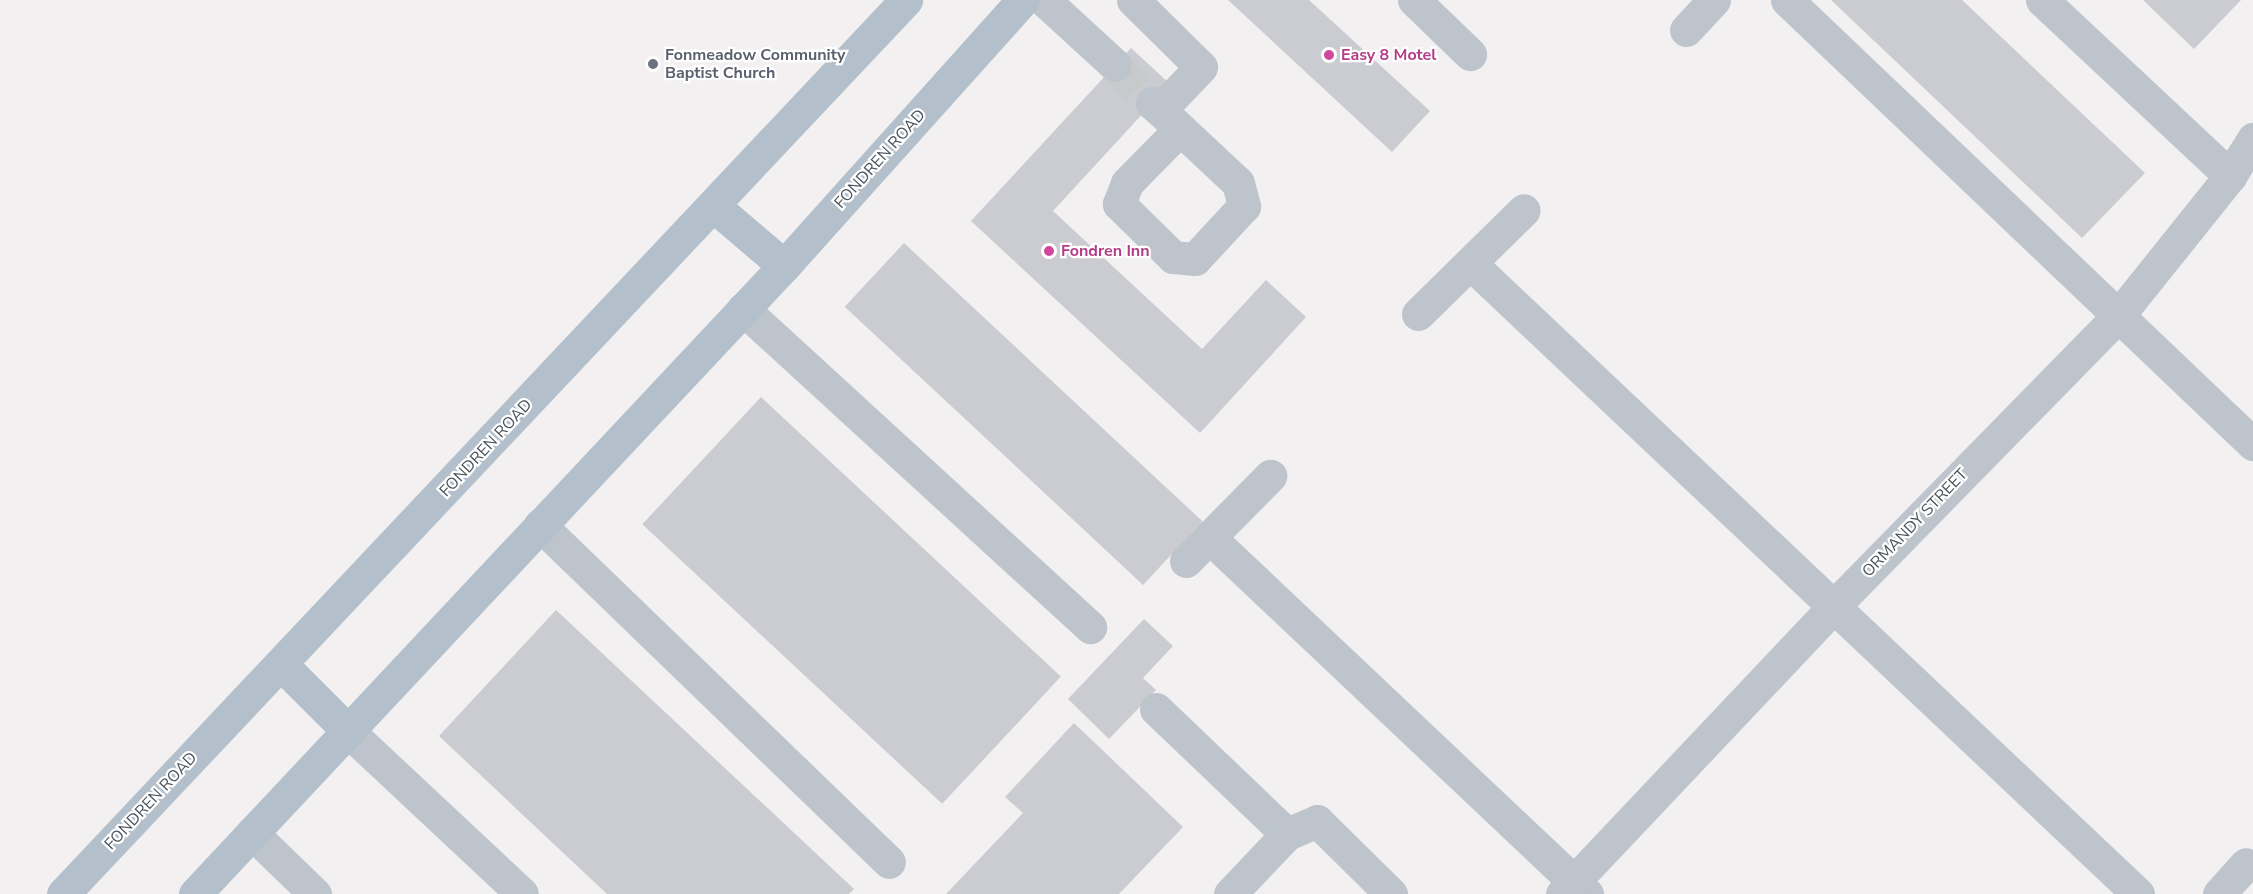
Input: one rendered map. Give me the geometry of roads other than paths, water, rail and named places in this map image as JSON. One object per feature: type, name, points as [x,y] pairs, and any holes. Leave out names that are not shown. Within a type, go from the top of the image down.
[{"type":"main road","name":"FONDREN ROAD","points":[[63,894],[715,207],[906,0]]},
{"type":"main road","name":"FONDREN ROAD","points":[[195,894],[784,266],[1023,0]]},
{"type":"main road","points":[[715,207],[784,266]]},
{"type":"main road","points":[[281,664],[348,731]]},
{"type":"street","points":[[1044,0],[1115,65]]},
{"type":"street","points":[[1133,0],[1201,67],[1164,114]]},
{"type":"street","points":[[1414,0],[1470,54]]},
{"type":"street","points":[[1686,30],[1714,0]]},
{"type":"street","points":[[1787,0],[2253,444]]},
{"type":"street","points":[[2042,0],[2230,176]]},
{"type":"street","name":"ORMANDY STREET","points":[[1575,890],[1834,606],[2118,316],[2230,176],[2253,140]]},
{"type":"street","points":[[1418,314],[1524,210]]},
{"type":"street","points":[[1470,263],[2138,894]]},
{"type":"street","points":[[743,309],[1090,627]]},
{"type":"street","points":[[1186,561],[1270,476]]},
{"type":"street","points":[[540,525],[890,861]]},
{"type":"street","points":[[1209,537],[1575,890]]},
{"type":"street","points":[[1156,709],[1287,834]]},
{"type":"street","points":[[348,731],[522,894]]},
{"type":"street","points":[[1230,894],[1287,834],[1317,821],[1391,894]]},
{"type":"street","points":[[252,833],[315,894]]},
{"type":"street","points":[[2219,894],[2246,864]]},
{"type":"tunnel","points":[[1115,65],[1152,103]]},
{"type":"place","name":"Easy 8 Motel","points":[[1329,55]]},
{"type":"place","name":"Fonmeadow Community Baptist Church","points":[[653,64]]},
{"type":"place","name":"Fondren Inn","points":[[1049,251]]}]
